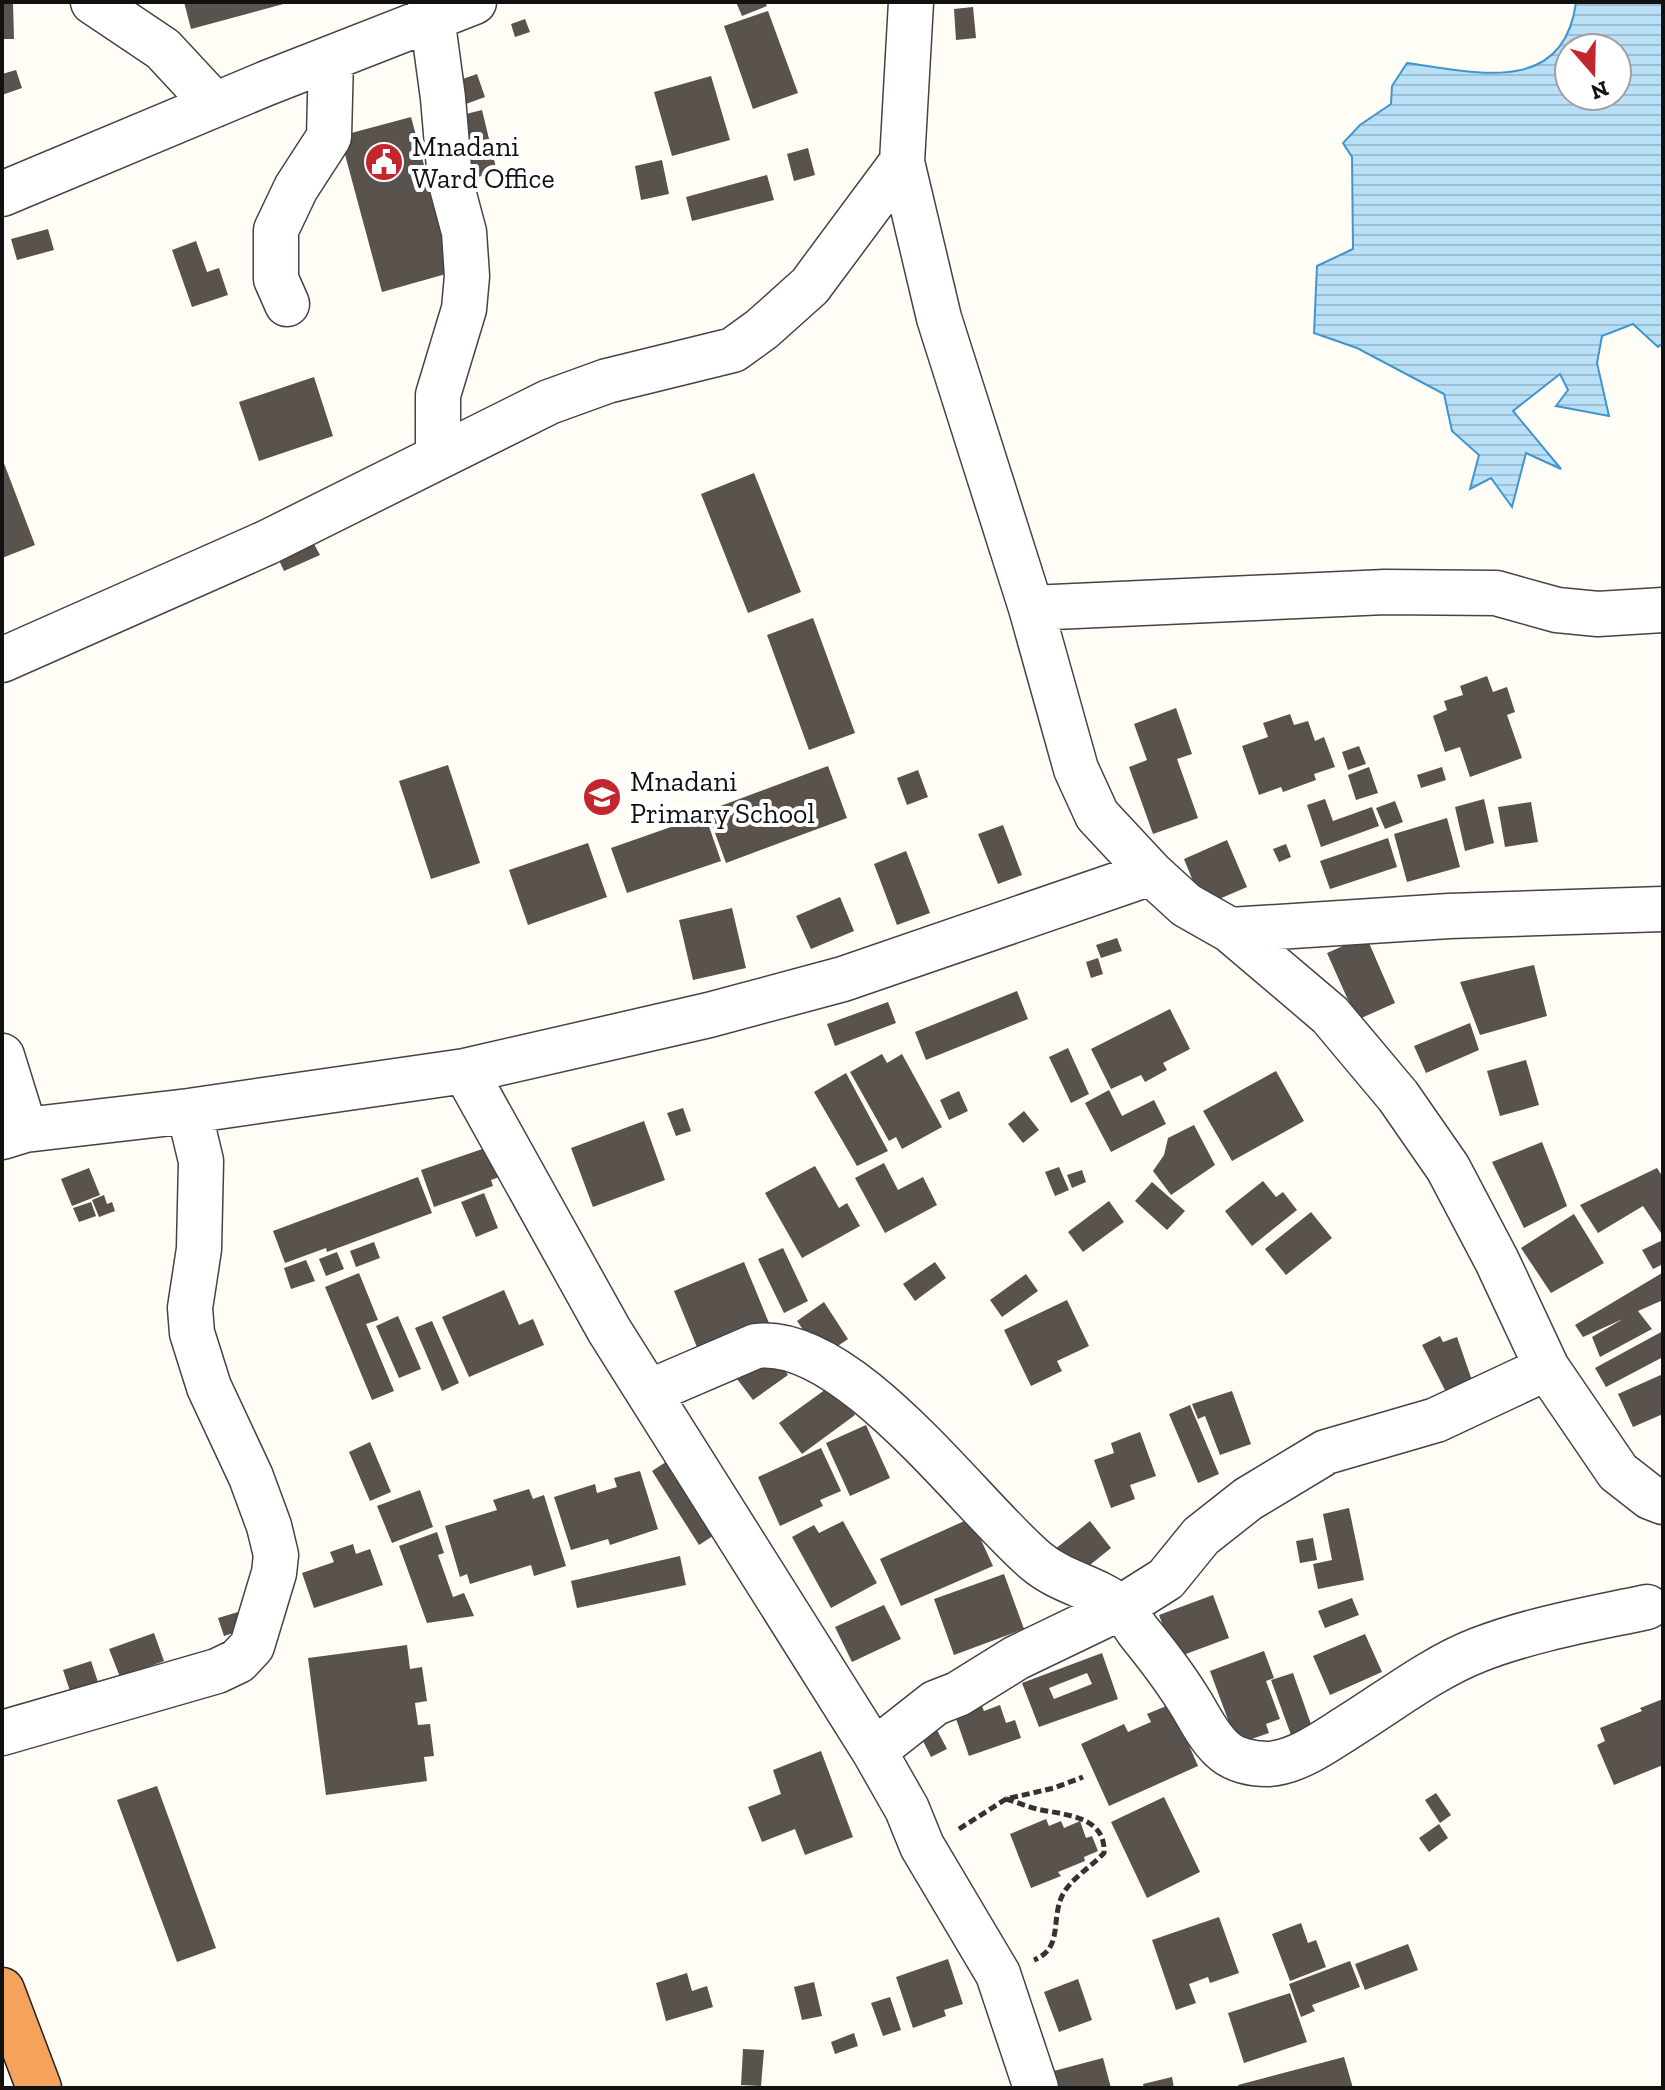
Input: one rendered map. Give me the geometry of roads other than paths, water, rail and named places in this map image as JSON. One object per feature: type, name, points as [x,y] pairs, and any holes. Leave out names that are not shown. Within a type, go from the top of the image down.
[{"type":"highway","points":[[2,1990],[39,2088]]},
{"type":"street","points":[[93,2],[163,49],[215,105]]},
{"type":"street","points":[[911,2],[902,162],[939,318],[1031,608],[1076,769],[1097,815],[1186,905],[1230,930],[1330,1015],[1398,1096],[1448,1168],[1497,1261],[1547,1368],[1618,1472],[1650,1497],[1663,1502]]},
{"type":"street","points":[[2,194],[446,8],[450,180],[464,232],[467,276],[464,309],[438,395],[438,455]]},
{"type":"street","points":[[287,304],[276,279],[276,230],[296,188],[329,137],[331,58]]},
{"type":"street","points":[[2,660],[266,543],[549,402],[607,381],[733,350],[810,286],[902,162]]},
{"type":"street","points":[[1031,608],[1385,592],[1496,593],[1557,610],[1598,614],[1663,610]]},
{"type":"street","points":[[2,1056],[13,1134],[465,1071],[709,1015],[843,979],[1151,873]]},
{"type":"street","points":[[1230,930],[1449,916],[1663,909]]},
{"type":"street","points":[[465,1071],[609,1330],[874,1751],[907,1809],[922,1846],[998,1974],[1036,2088]]},
{"type":"street","points":[[2,1733],[217,1671],[238,1661],[252,1646],[261,1622],[276,1555],[251,1477],[209,1387],[192,1333],[190,1308],[199,1249],[201,1161],[189,1111]]},
{"type":"street","points":[[649,1392],[767,1344],[801,1354],[842,1372],[871,1395],[1034,1559],[1058,1578],[1120,1608],[1157,1655],[1223,1751],[1244,1761],[1268,1764],[1293,1759],[1421,1680],[1476,1651],[1546,1629],[1647,1607]]},
{"type":"street","points":[[874,1751],[935,1703],[958,1694],[1016,1658],[1120,1608],[1166,1579],[1201,1536],[1248,1499],[1326,1452],[1436,1420],[1547,1368]]},
{"type":"water","points":[[1576,2],[1663,2],[1663,343],[1658,347],[1633,324],[1602,336],[1597,363],[1609,416],[1556,406],[1568,390],[1560,374],[1513,411],[1561,469],[1526,453],[1512,507],[1491,478],[1470,489],[1479,455],[1452,431],[1444,394],[1357,348],[1314,333],[1317,266],[1353,249],[1352,157],[1343,143],[1360,125],[1391,104],[1392,86],[1407,63],[1487,73],[1512,72],[1535,65],[1553,54],[1553,112],[1633,112],[1633,32],[1568,32]]},
{"type":"place","name":"Mnadani Ward Office","points":[[384,162]]},
{"type":"place","name":"Mnadani Primary School","points":[[602,797]]}]
